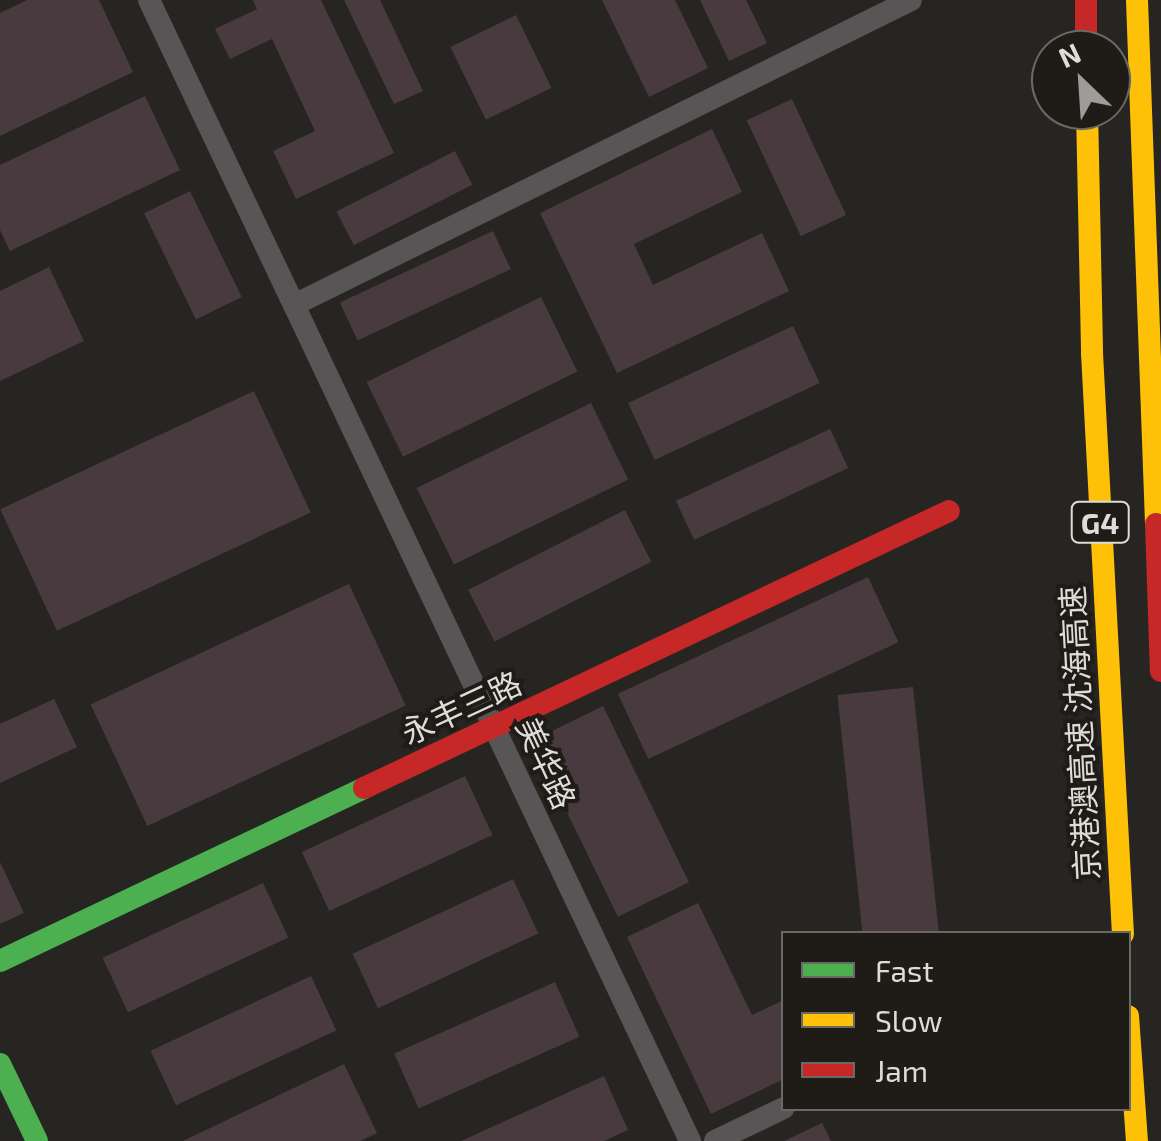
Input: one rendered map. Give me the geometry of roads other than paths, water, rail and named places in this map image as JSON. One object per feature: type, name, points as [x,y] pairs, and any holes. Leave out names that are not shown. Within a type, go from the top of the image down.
[{"type":"main road","points":[[1086,0],[1086,30]]},
{"type":"main road","name":"G4","points":[[1137,0],[1161,671]]},
{"type":"main road","name":"京港澳高速 沈海高速","points":[[1088,130],[1092,352],[1123,931]]},
{"type":"main road","name":"永丰三路","points":[[0,961],[949,511]]},
{"type":"main road","points":[[1131,1058],[1137,1141]]},
{"type":"main road","points":[[0,1064],[37,1141]]},
{"type":"street","name":"美华路","points":[[149,0],[690,1141]]},
{"type":"street","points":[[294,306],[910,0]]},
{"type":"street","points":[[714,1141],[781,1109]]}]
